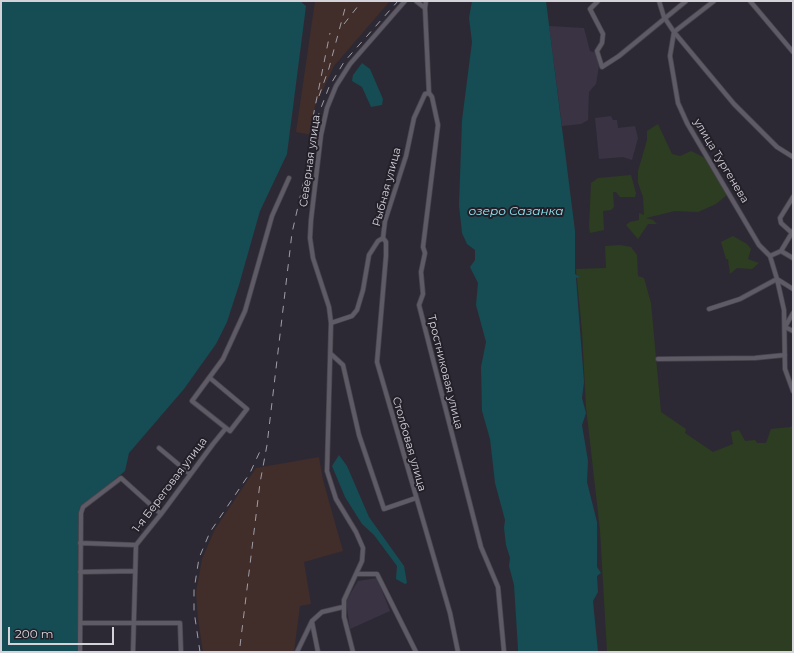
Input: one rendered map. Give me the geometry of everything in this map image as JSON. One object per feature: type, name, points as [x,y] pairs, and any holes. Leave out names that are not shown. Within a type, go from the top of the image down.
[{"type":"street","name":"Северная улица","points":[[331,323],[329,307],[317,271],[310,238],[321,135],[328,108],[342,75],[404,1]]},
{"type":"street","points":[[416,1],[425,8]]},
{"type":"street","points":[[426,1],[425,8],[429,93]]},
{"type":"street","points":[[598,1],[590,9],[603,34],[602,43],[597,51],[602,67],[619,56],[664,17],[686,1]]},
{"type":"street","points":[[659,1],[664,17],[674,32],[734,104],[777,147],[793,157]]},
{"type":"street","points":[[674,32],[714,1]]},
{"type":"street","points":[[750,1],[793,52]]},
{"type":"street","name":"улица Тургенева","points":[[674,32],[670,56],[678,102],[687,123],[759,245],[770,256]]},
{"type":"street","name":"Рыбная улица","points":[[331,323],[352,316],[357,310],[363,290],[369,255],[378,241],[383,238],[385,221],[406,156],[414,118],[425,94],[429,93]]},
{"type":"street","name":"Тростниковая улица","points":[[429,93],[432,97],[437,131],[423,247],[425,253],[421,272],[423,294],[419,305],[481,547],[498,587],[504,652]]},
{"type":"street","points":[[226,428],[192,401],[226,354],[245,311],[272,216],[289,178]]},
{"type":"street","points":[[793,197],[780,218],[781,223],[792,232],[781,251],[770,256],[777,280],[785,327],[785,369],[793,391]]},
{"type":"street","name":"Столбовая улица","points":[[383,238],[386,242],[386,256],[377,362],[450,612],[458,652]]},
{"type":"street","points":[[781,251],[793,258]]},
{"type":"street","points":[[777,280],[793,289]]},
{"type":"street","points":[[709,309],[740,299],[777,280]]},
{"type":"street","points":[[785,327],[793,313]]},
{"type":"street","points":[[331,323],[327,471],[336,499],[356,532],[363,548],[362,561],[347,592],[343,607],[353,652]]},
{"type":"street","points":[[785,327],[793,331]]},
{"type":"street","points":[[331,354],[343,365],[359,435],[384,509],[416,498]]},
{"type":"street","points":[[658,359],[755,358],[785,355]]},
{"type":"street","name":"1-я Береговая улица","points":[[133,652],[136,545],[226,428],[230,431],[247,409],[210,378]]},
{"type":"street","points":[[159,448],[190,474]]},
{"type":"street","points":[[80,652],[80,543],[81,513],[83,507],[121,478],[161,514]]},
{"type":"street","points":[[80,543],[136,545]]},
{"type":"street","points":[[80,572],[135,571]]},
{"type":"street","points":[[356,574],[377,574],[416,652]]},
{"type":"street","points":[[298,652],[312,622],[322,612],[343,607]]},
{"type":"street","points":[[312,622],[318,652]]},
{"type":"street","points":[[81,623],[180,623],[181,652]]},
{"type":"shaded area","points":[[315,1],[390,1],[334,66],[315,106],[311,135],[296,132]]},
{"type":"shaded area","points":[[549,26],[584,28],[590,51],[596,53],[599,66],[596,84],[589,92],[588,120],[581,124],[562,126]]},
{"type":"shaded area","points":[[611,116],[613,120],[617,120],[618,128],[635,126],[638,138],[632,160],[623,157],[599,159],[595,118]]},
{"type":"shaded area","points":[[319,457],[323,480],[343,551],[304,562],[311,604],[300,606],[294,652],[203,652],[196,592],[202,559],[215,529],[256,468]]},
{"type":"shaded area","points":[[377,578],[390,611],[350,629],[346,601],[358,581]]},
{"type":"green space","points":[[658,124],[672,154],[680,156],[691,151],[707,159],[728,194],[716,204],[698,212],[675,211],[646,218],[653,220],[657,224],[648,224],[638,239],[626,225],[630,222],[639,220],[639,213],[644,215],[643,197],[638,183],[638,171],[647,140],[647,131]]},
{"type":"green space","points":[[631,175],[636,193],[635,197],[620,197],[616,192],[613,192],[614,207],[611,210],[603,211],[604,230],[590,233],[591,183],[598,178]]},
{"type":"green space","points":[[733,236],[747,244],[751,249],[748,259],[759,263],[752,269],[737,268],[730,274],[728,259],[726,259],[721,242]]},
{"type":"green space","points":[[620,245],[631,247],[637,255],[638,276],[644,278],[651,303],[661,412],[686,429],[685,433],[713,452],[733,444],[731,432],[739,430],[745,441],[755,440],[757,443],[766,443],[771,429],[791,427],[793,424],[793,652],[607,652],[600,530],[586,407],[582,331],[576,269],[606,268],[605,246]]},
{"type":"water","points":[[1,1],[300,1],[306,6],[287,154],[260,211],[227,322],[216,344],[184,389],[129,453],[125,471],[86,503],[79,521],[79,646],[76,652],[1,652]]},
{"type":"water","name":"озеро Сазанка","points":[[472,1],[546,1],[575,231],[575,274],[580,277],[576,278],[584,382],[582,398],[586,413],[582,425],[588,461],[587,482],[597,522],[597,567],[601,573],[597,576],[598,592],[593,601],[598,652],[518,652],[514,585],[509,566],[510,558],[506,545],[504,528],[505,520],[495,483],[490,439],[482,411],[481,367],[486,342],[476,305],[478,283],[470,267],[475,260],[475,250],[467,244],[462,233],[459,205],[462,120],[472,42],[469,18]]},
{"type":"water","points":[[362,63],[370,69],[383,99],[382,105],[371,107],[362,87],[352,81],[353,75]]},
{"type":"water","points":[[339,455],[347,466],[369,517],[404,566],[407,583],[405,584],[396,579],[397,566],[374,535],[362,524],[345,497],[332,466]]},
{"type":"railway","points":[[319,96],[329,68],[347,1]]},
{"type":"railway","points":[[344,24],[362,1]]},
{"type":"railway","points":[[240,646],[260,483],[267,445],[292,233],[319,113],[329,87],[344,62],[398,1]]},
{"type":"railway","points":[[313,117],[330,33]]},
{"type":"railway","points":[[200,652],[194,611],[194,590],[199,558],[210,532],[250,473],[261,449]]}]
